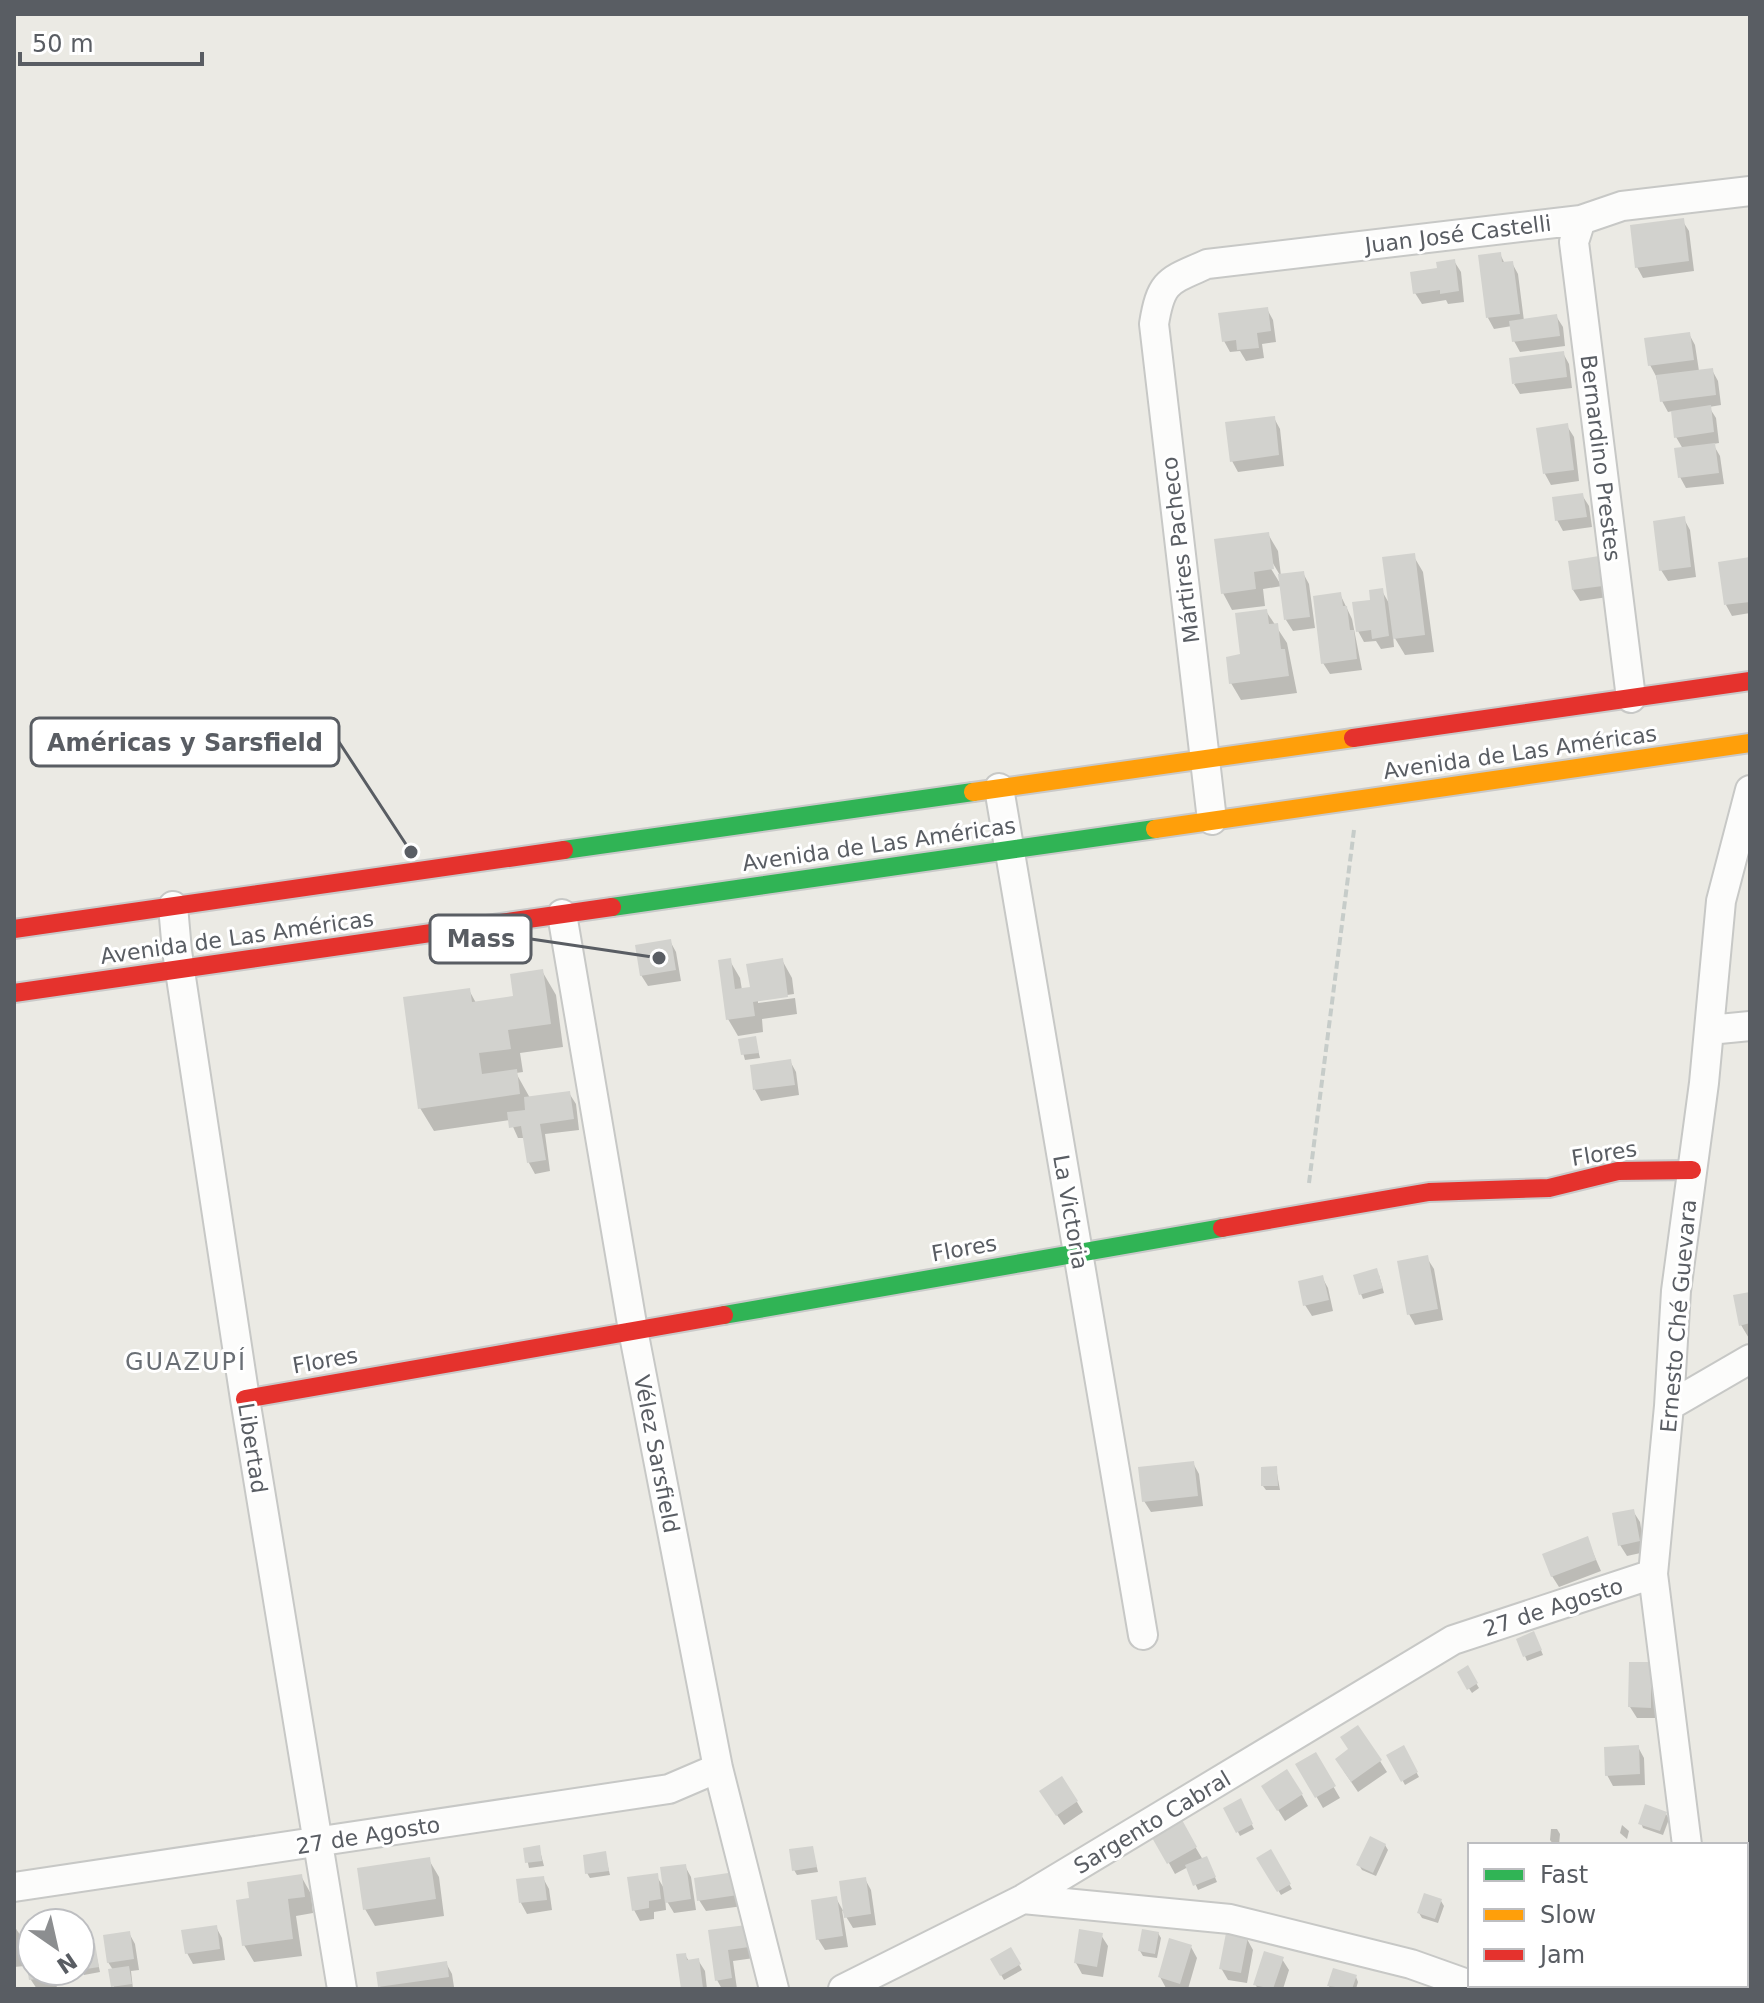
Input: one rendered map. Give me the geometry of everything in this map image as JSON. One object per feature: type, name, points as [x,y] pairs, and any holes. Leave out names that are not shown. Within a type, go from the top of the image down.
[{"type":"main road","name":"Avenida de Las Américas","points":[[14,929],[1750,681]]},
{"type":"main road","name":"Avenida de Las Américas","points":[[14,993],[1750,743]]},
{"type":"main road","name":"Flores","points":[[245,1399],[1429,1192],[1549,1188],[1618,1171],[1692,1170]]},
{"type":"street","name":"Juan José Castelli","points":[[1168,281],[1207,264],[1581,220],[1622,206],[1750,191]]},
{"type":"street","name":"Bernardino Prestes","points":[[1581,220],[1574,242],[1631,698]]},
{"type":"street","name":"Mártires Pacheco","points":[[1168,281],[1157,303],[1154,324],[1212,820]]},
{"type":"street","name":"La Victoria","points":[[999,788],[1143,1635]]},
{"type":"street","name":"Ernesto Ché Guevara","points":[[1688,1842],[1653,1574],[1676,1291],[1709,1030],[1721,901],[1750,790]]},
{"type":"street","name":"Libertad","points":[[173,906],[245,1399],[342,1989]]},
{"type":"street","name":"Vélez Sarsfield","points":[[562,914],[633,1330],[718,1768],[774,1989]]},
{"type":"street","points":[[1709,1030],[1750,1026]]},
{"type":"street","points":[[1669,1406],[1750,1359]]},
{"type":"street","name":"27 de Agosto","points":[[1453,1640],[1653,1574]]},
{"type":"street","name":"Sargento Cabral","points":[[843,1989],[1023,1899],[1453,1640]]},
{"type":"street","name":"27 de Agosto","points":[[14,1887],[669,1789],[718,1768]]},
{"type":"street","points":[[1023,1899],[1230,1919],[1411,1964],[1468,1984]]},
{"type":"path","points":[[1305,1213],[1357,801]]},
{"type":"building","points":[[1684,218],[1689,261],[1635,268],[1630,225]]},
{"type":"building","points":[[1501,252],[1502,262],[1513,261],[1520,314],[1486,318],[1478,255]]},
{"type":"building","points":[[1455,259],[1459,291],[1413,294],[1410,272],[1437,268],[1436,262]]},
{"type":"building","points":[[1268,307],[1271,331],[1257,333],[1259,348],[1237,350],[1236,340],[1222,342],[1218,313]]},
{"type":"building","points":[[1557,314],[1560,336],[1512,342],[1509,321]]},
{"type":"building","points":[[1690,332],[1694,360],[1648,366],[1644,338]]},
{"type":"building","points":[[1564,351],[1567,377],[1512,384],[1509,358]]},
{"type":"building","points":[[1713,368],[1716,395],[1660,402],[1656,375]]},
{"type":"building","points":[[1711,405],[1714,432],[1674,438],[1671,411]]},
{"type":"building","points":[[1275,416],[1279,455],[1230,462],[1225,422]]},
{"type":"building","points":[[1568,423],[1574,470],[1543,474],[1536,428]]},
{"type":"building","points":[[1715,443],[1719,473],[1678,478],[1674,448]]},
{"type":"building","points":[[1583,493],[1587,517],[1555,521],[1552,497]]},
{"type":"building","points":[[1685,516],[1691,567],[1659,571],[1653,521]]},
{"type":"building","points":[[1269,532],[1274,569],[1254,572],[1256,589],[1221,594],[1214,539]]},
{"type":"building","points":[[1415,553],[1425,635],[1393,639],[1382,557]]},
{"type":"building","points":[[1599,556],[1603,586],[1572,590],[1568,561]]},
{"type":"building","points":[[1750,557],[1750,602],[1724,605],[1718,562]]},
{"type":"building","points":[[1304,571],[1310,617],[1284,620],[1278,574]]},
{"type":"building","points":[[1383,588],[1389,636],[1372,639],[1371,630],[1356,632],[1352,602],[1370,600],[1369,590]]},
{"type":"building","points":[[1341,592],[1343,606],[1347,606],[1350,630],[1354,630],[1357,659],[1321,664],[1313,596]]},
{"type":"building","points":[[1267,609],[1269,624],[1278,623],[1289,676],[1229,684],[1226,657],[1240,654],[1235,613]]},
{"type":"building","points":[[671,939],[676,970],[640,976],[635,945]]},
{"type":"building","points":[[731,958],[735,989],[750,987],[746,964],[783,958],[788,997],[753,1002],[755,1016],[726,1020],[718,960]]},
{"type":"building","points":[[543,969],[551,1024],[508,1030],[511,1049],[479,1053],[482,1074],[517,1069],[520,1094],[418,1109],[403,997],[470,988],[472,1002],[513,996],[510,974]]},
{"type":"building","points":[[756,1036],[759,1053],[741,1055],[738,1039]]},
{"type":"building","points":[[791,1059],[795,1085],[753,1090],[750,1065]]},
{"type":"building","points":[[570,1091],[574,1119],[540,1124],[546,1160],[527,1163],[521,1126],[509,1128],[507,1112],[525,1110],[524,1097]]},
{"type":"building","points":[[1428,1255],[1438,1309],[1407,1315],[1397,1261]]},
{"type":"building","points":[[1377,1268],[1383,1288],[1359,1295],[1353,1275]]},
{"type":"building","points":[[1323,1275],[1329,1300],[1303,1306],[1298,1281]]},
{"type":"building","points":[[1750,1292],[1750,1323],[1739,1326],[1733,1295]]},
{"type":"building","points":[[1194,1461],[1198,1496],[1142,1502],[1138,1467]]},
{"type":"building","points":[[1277,1466],[1278,1486],[1261,1486],[1261,1467]]},
{"type":"building","points":[[1634,1509],[1640,1541],[1618,1546],[1612,1513]]},
{"type":"building","points":[[1588,1536],[1596,1560],[1551,1577],[1542,1554]]},
{"type":"building","points":[[1534,1631],[1542,1650],[1523,1657],[1516,1639]]},
{"type":"building","points":[[1629,1662],[1651,1662],[1651,1708],[1628,1707]]},
{"type":"building","points":[[1468,1665],[1478,1683],[1467,1690],[1457,1672]]},
{"type":"building","points":[[1358,1725],[1382,1760],[1351,1782],[1335,1759],[1348,1749],[1340,1737]]},
{"type":"building","points":[[1404,1745],[1418,1772],[1401,1782],[1386,1755]]},
{"type":"building","points":[[1639,1745],[1640,1774],[1605,1776],[1604,1747]]},
{"type":"building","points":[[1316,1752],[1336,1786],[1315,1798],[1295,1764]]},
{"type":"building","points":[[1287,1769],[1303,1794],[1277,1811],[1261,1786]]},
{"type":"building","points":[[1062,1776],[1078,1801],[1056,1816],[1039,1791]]},
{"type":"building","points":[[1241,1798],[1253,1824],[1236,1833],[1223,1808]]},
{"type":"building","points":[[1645,1804],[1667,1812],[1660,1831],[1638,1824]]},
{"type":"building","points":[[1181,1818],[1197,1847],[1167,1864],[1151,1836]]},
{"type":"building","points":[[1370,1836],[1386,1844],[1373,1873],[1356,1865]]},
{"type":"building","points":[[540,1845],[542,1861],[525,1863],[523,1848]]},
{"type":"building","points":[[813,1846],[817,1867],[792,1871],[789,1849]]},
{"type":"building","points":[[1271,1849],[1291,1884],[1277,1892],[1256,1858]]},
{"type":"building","points":[[606,1851],[609,1871],[585,1874],[583,1855]]},
{"type":"building","points":[[1207,1856],[1216,1877],[1193,1886],[1185,1865]]},
{"type":"building","points":[[430,1857],[436,1899],[363,1910],[357,1868]]},
{"type":"building","points":[[686,1864],[691,1899],[665,1903],[660,1867]]},
{"type":"building","points":[[735,1872],[738,1895],[697,1901],[694,1878]]},
{"type":"building","points":[[658,1873],[661,1899],[649,1901],[649,1908],[632,1911],[627,1877]]},
{"type":"building","points":[[302,1874],[305,1897],[288,1899],[293,1939],[242,1946],[236,1900],[249,1898],[247,1882]]},
{"type":"building","points":[[544,1876],[547,1900],[519,1903],[516,1879]]},
{"type":"building","points":[[866,1877],[871,1914],[844,1918],[839,1881]]},
{"type":"building","points":[[1424,1893],[1442,1899],[1435,1919],[1417,1913]]},
{"type":"building","points":[[837,1896],[843,1936],[816,1940],[811,1900]]},
{"type":"building","points":[[217,1925],[220,1949],[185,1954],[181,1930]]},
{"type":"building","points":[[746,1925],[749,1947],[728,1950],[732,1978],[715,1981],[708,1930]]},
{"type":"building","points":[[1079,1929],[1103,1933],[1097,1967],[1074,1963]]},
{"type":"building","points":[[1142,1929],[1159,1932],[1155,1954],[1138,1951]]},
{"type":"building","points":[[130,1931],[134,1959],[107,1963],[103,1935]]},
{"type":"building","points":[[1226,1933],[1248,1937],[1241,1973],[1219,1969]]},
{"type":"building","points":[[1169,1938],[1192,1945],[1180,1984],[1158,1977]]},
{"type":"building","points":[[1011,1947],[1021,1964],[1000,1976],[990,1959]]},
{"type":"building","points":[[1264,1951],[1284,1957],[1273,1989],[1253,1985]]},
{"type":"building","points":[[686,1953],[687,1960],[699,1958],[703,1988],[681,1989],[676,1954]]},
{"type":"building","points":[[447,1961],[449,1977],[378,1987],[376,1972]]},
{"type":"building","points":[[129,1966],[132,1984],[111,1987],[108,1969]]},
{"type":"building","points":[[1333,1968],[1357,1975],[1352,1989],[1327,1986]]},
{"type":"traffic: fast","points":[[564,850],[973,792]]},
{"type":"traffic: fast","points":[[612,907],[1155,829]]},
{"type":"traffic: fast","points":[[724,1315],[1222,1228]]},
{"type":"traffic: slow","points":[[973,792],[1353,738]]},
{"type":"traffic: slow","points":[[1155,829],[1750,743]]},
{"type":"traffic: jam","points":[[1353,738],[1750,681]]},
{"type":"traffic: jam","points":[[14,929],[564,850]]},
{"type":"traffic: jam","points":[[14,993],[612,907]]},
{"type":"traffic: jam","points":[[1222,1228],[1429,1192],[1549,1188],[1618,1171],[1692,1170]]},
{"type":"traffic: jam","points":[[245,1399],[724,1315]]},
{"type":"place","name":"Américas y Sarsfield","points":[[411,852]]},
{"type":"place","name":"Mass","points":[[659,958]]},
{"type":"district","name":"GUAZUPÍ","points":[[186,1362]]}]
